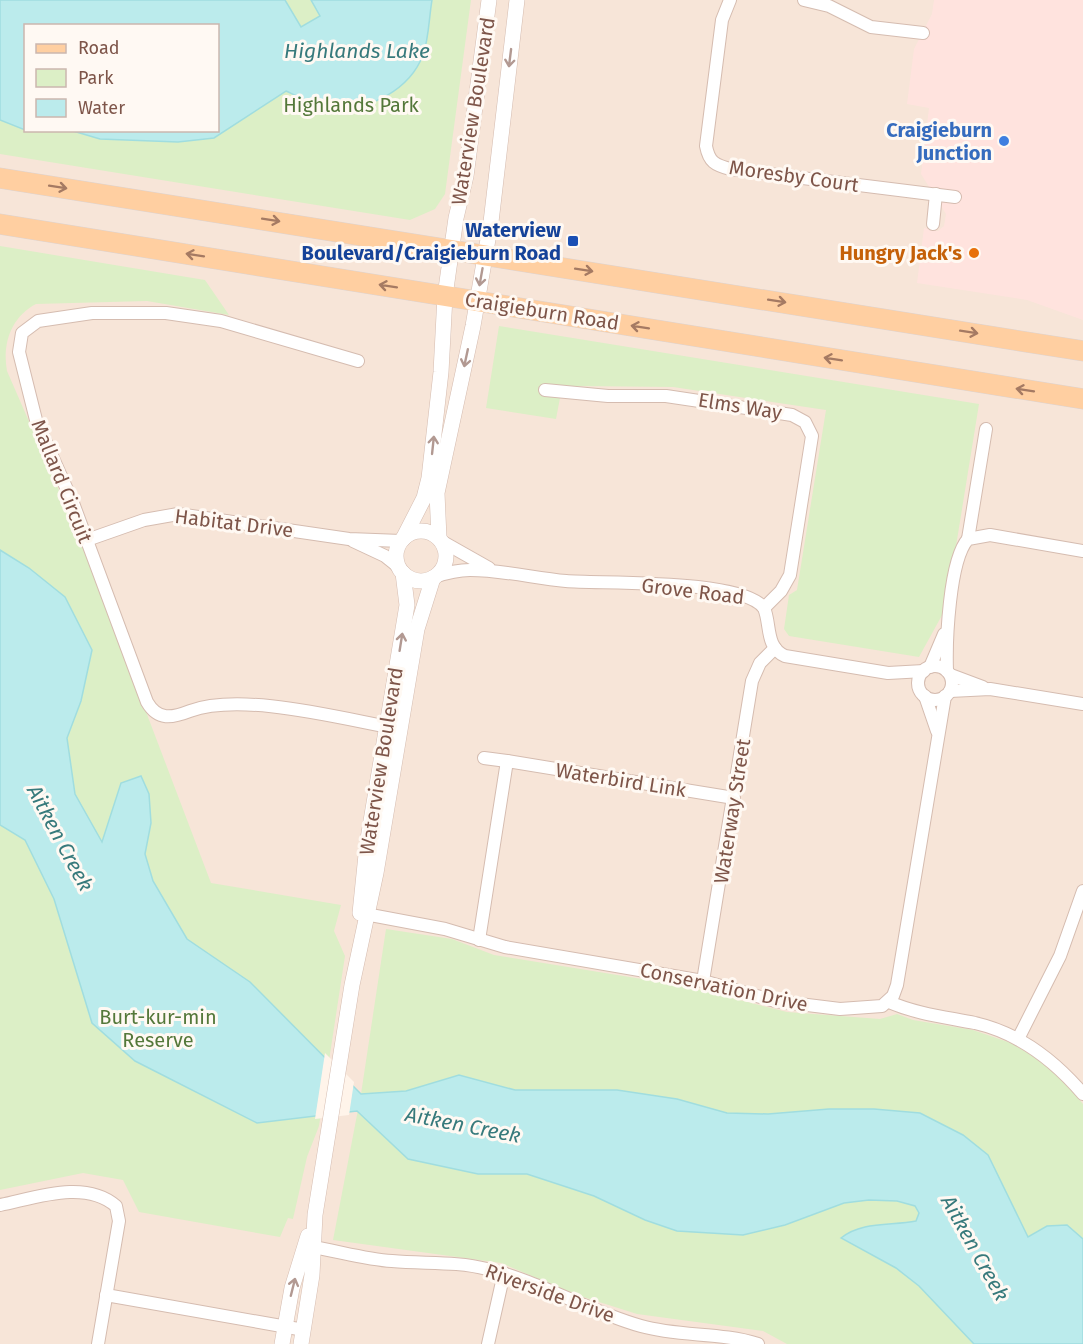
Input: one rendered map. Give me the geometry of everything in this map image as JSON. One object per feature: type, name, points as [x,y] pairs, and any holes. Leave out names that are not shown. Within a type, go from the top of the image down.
[{"type":"main road","points":[[0,178],[1083,351]]},
{"type":"main road","name":"Craigieburn Road","points":[[0,224],[1083,399]]},
{"type":"street","name":"Waterview Boulevard","points":[[402,540],[424,498],[429,478],[441,372],[445,296],[466,176],[489,0]]},
{"type":"street","name":"Waterview Boulevard","points":[[441,540],[437,493],[473,326],[485,255],[517,0]]},
{"type":"street","name":"Moresby Court","points":[[730,0],[722,20],[706,146],[708,156],[714,164],[730,169],[955,197]]},
{"type":"street","points":[[804,0],[831,3],[871,27],[923,33]]},
{"type":"street","points":[[933,224],[936,194]]},
{"type":"street","name":"Mallard Circuit","points":[[358,361],[245,327],[166,313],[92,313],[32,323],[22,333],[19,341],[26,386],[36,420],[87,540],[147,702],[158,715],[176,716],[213,704],[236,703],[394,728]]},
{"type":"street","name":"Elms Way","points":[[545,390],[572,394],[697,399],[792,415],[805,423],[812,436],[790,575],[782,591],[764,608]]},
{"type":"street","points":[[986,429],[968,539],[960,553],[946,630],[948,694],[937,732],[897,985],[889,1002],[918,1013],[977,1024],[1018,1039],[1055,1063],[1083,1094]]},
{"type":"street","name":"Habitat Drive","points":[[87,540],[144,519],[178,514],[349,539],[402,540]]},
{"type":"street","points":[[416,531],[432,533],[441,540],[446,550],[444,566],[433,578],[417,580],[402,571],[396,555],[402,540],[416,531]]},
{"type":"street","points":[[968,539],[990,535],[1083,551]]},
{"type":"street","name":"Habitat Drive","points":[[349,539],[385,556],[402,571]]},
{"type":"street","name":"Grove Road","points":[[441,540],[496,571]]},
{"type":"street","name":"Waterview Boulevard","points":[[394,728],[407,605],[402,571]]},
{"type":"street","name":"Grove Road","points":[[433,578],[454,571],[496,571],[543,579],[593,583],[671,584],[748,597],[764,608],[775,648]]},
{"type":"street","name":"Waterview Boulevard","points":[[302,1337],[309,1246],[363,914],[364,866],[421,608],[433,578]]},
{"type":"street","points":[[937,732],[922,691],[927,669],[946,630]]},
{"type":"street","points":[[775,648],[779,653],[791,657],[888,673],[939,666],[949,673],[990,689],[1083,704]]},
{"type":"street","name":"Waterway Street","points":[[703,981],[735,798],[752,681],[760,663],[775,648]]},
{"type":"street","points":[[888,673],[935,699],[948,694],[990,689]]},
{"type":"street","name":"Waterbird Link","points":[[484,758],[735,798]]},
{"type":"street","points":[[479,940],[507,761]]},
{"type":"street","points":[[1018,1039],[1059,956],[1083,891]]},
{"type":"street","name":"Conservation Drive","points":[[363,914],[445,929],[505,947],[703,981],[775,1001],[806,1006],[872,1009],[889,1002]]},
{"type":"street","points":[[0,1205],[66,1192],[91,1194],[111,1202],[119,1216],[98,1344]]},
{"type":"street","name":"Waterview Boulevard","points":[[282,1344],[292,1288],[309,1246]]},
{"type":"street","name":"Riverside Drive","points":[[309,1246],[389,1261],[465,1264],[504,1273],[588,1308],[639,1326],[672,1334],[724,1336],[758,1344]]},
{"type":"street","points":[[488,1344],[504,1273]]},
{"type":"street","points":[[106,1295],[285,1326],[302,1337]]},
{"type":"shaded area","points":[[0,0],[1083,0],[1083,1344],[0,1344]]},
{"type":"shaded area","name":"Craigieburn Junction","points":[[934,0],[1083,0],[1083,320],[1027,300],[917,283],[924,228],[938,231],[944,226],[946,214],[921,174],[929,108],[907,104],[914,49],[932,14]]},
{"type":"green space","name":"Highlands Park","points":[[0,0],[471,0],[445,194],[435,209],[410,220],[0,154]]},
{"type":"green space","name":"Burt-kur-min Reserve","points":[[0,246],[205,280],[229,315],[147,301],[36,304],[20,316],[10,332],[6,361],[7,371],[82,543],[211,883],[341,905],[334,931],[345,956],[319,1126],[307,1157],[293,1219],[288,1218],[280,1237],[139,1212],[123,1180],[83,1173],[0,1190]]},
{"type":"green space","points":[[499,326],[979,404],[946,608],[919,657],[789,636],[784,629],[789,595],[797,590],[826,410],[673,387],[576,386],[560,398],[556,419],[486,408]]},
{"type":"green space","points":[[386,929],[452,939],[494,955],[685,986],[787,1012],[880,1019],[897,1014],[913,1020],[973,1030],[1011,1043],[1036,1058],[1062,1079],[1083,1104],[1083,1344],[787,1344],[763,1331],[637,1314],[577,1295],[501,1263],[333,1240],[361,1094]]},
{"type":"water","name":"Highlands Lake","points":[[0,0],[285,0],[301,27],[320,16],[311,0],[432,0],[428,35],[417,67],[399,88],[375,102],[348,108],[334,108],[316,104],[286,91],[214,138],[178,142],[100,139],[76,132],[219,132],[219,24],[24,24],[24,130],[0,120]]},
{"type":"water","name":"Aitken Creek","points":[[0,550],[29,568],[65,597],[92,650],[81,701],[67,738],[75,794],[102,842],[121,783],[141,776],[149,794],[151,823],[145,854],[153,881],[187,939],[250,982],[361,1094],[406,1091],[459,1075],[515,1090],[617,1090],[677,1099],[727,1113],[768,1114],[829,1109],[874,1109],[920,1113],[963,1135],[988,1155],[1028,1237],[1047,1226],[1067,1225],[1083,1239],[1083,1344],[974,1344],[919,1286],[896,1268],[841,1238],[867,1226],[916,1221],[919,1213],[915,1206],[897,1201],[869,1200],[844,1203],[785,1225],[743,1235],[677,1231],[645,1220],[594,1196],[527,1174],[478,1174],[408,1159],[357,1111],[257,1123],[135,1061],[92,1023],[54,899],[25,840],[0,825]]},
{"type":"pier","points":[[325,1053],[354,1082],[349,1115],[315,1119]]},
{"type":"place","name":"Craigieburn Junction","points":[[1004,141]]},
{"type":"place","name":"Waterview Boulevard/Craigieburn Road","points":[[573,241]]},
{"type":"place","name":"Hungry Jack's","points":[[974,253]]}]
